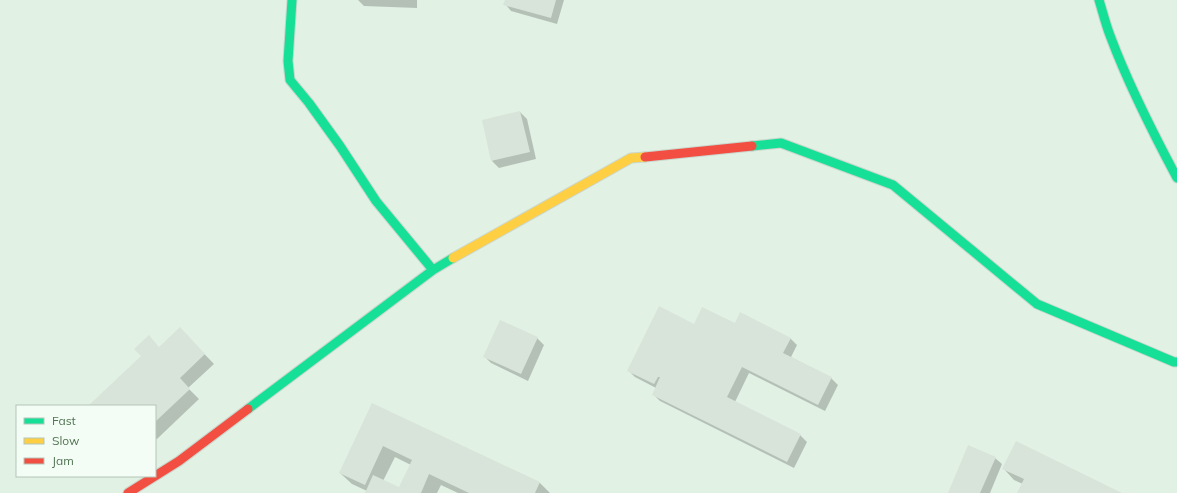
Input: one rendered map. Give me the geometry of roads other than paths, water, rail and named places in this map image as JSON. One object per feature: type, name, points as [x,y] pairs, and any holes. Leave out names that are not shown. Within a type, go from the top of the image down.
[{"type":"street","points":[[292,0],[288,61],[290,80],[309,103],[340,146],[376,201],[433,270]]},
{"type":"street","points":[[1099,0],[1111,38],[1126,73],[1151,130],[1177,178]]},
{"type":"street","points":[[156,475],[179,461],[433,270],[631,158],[781,143],[893,185],[1037,304],[1177,362]]},
{"type":"street","points":[[128,493],[154,477]]}]
